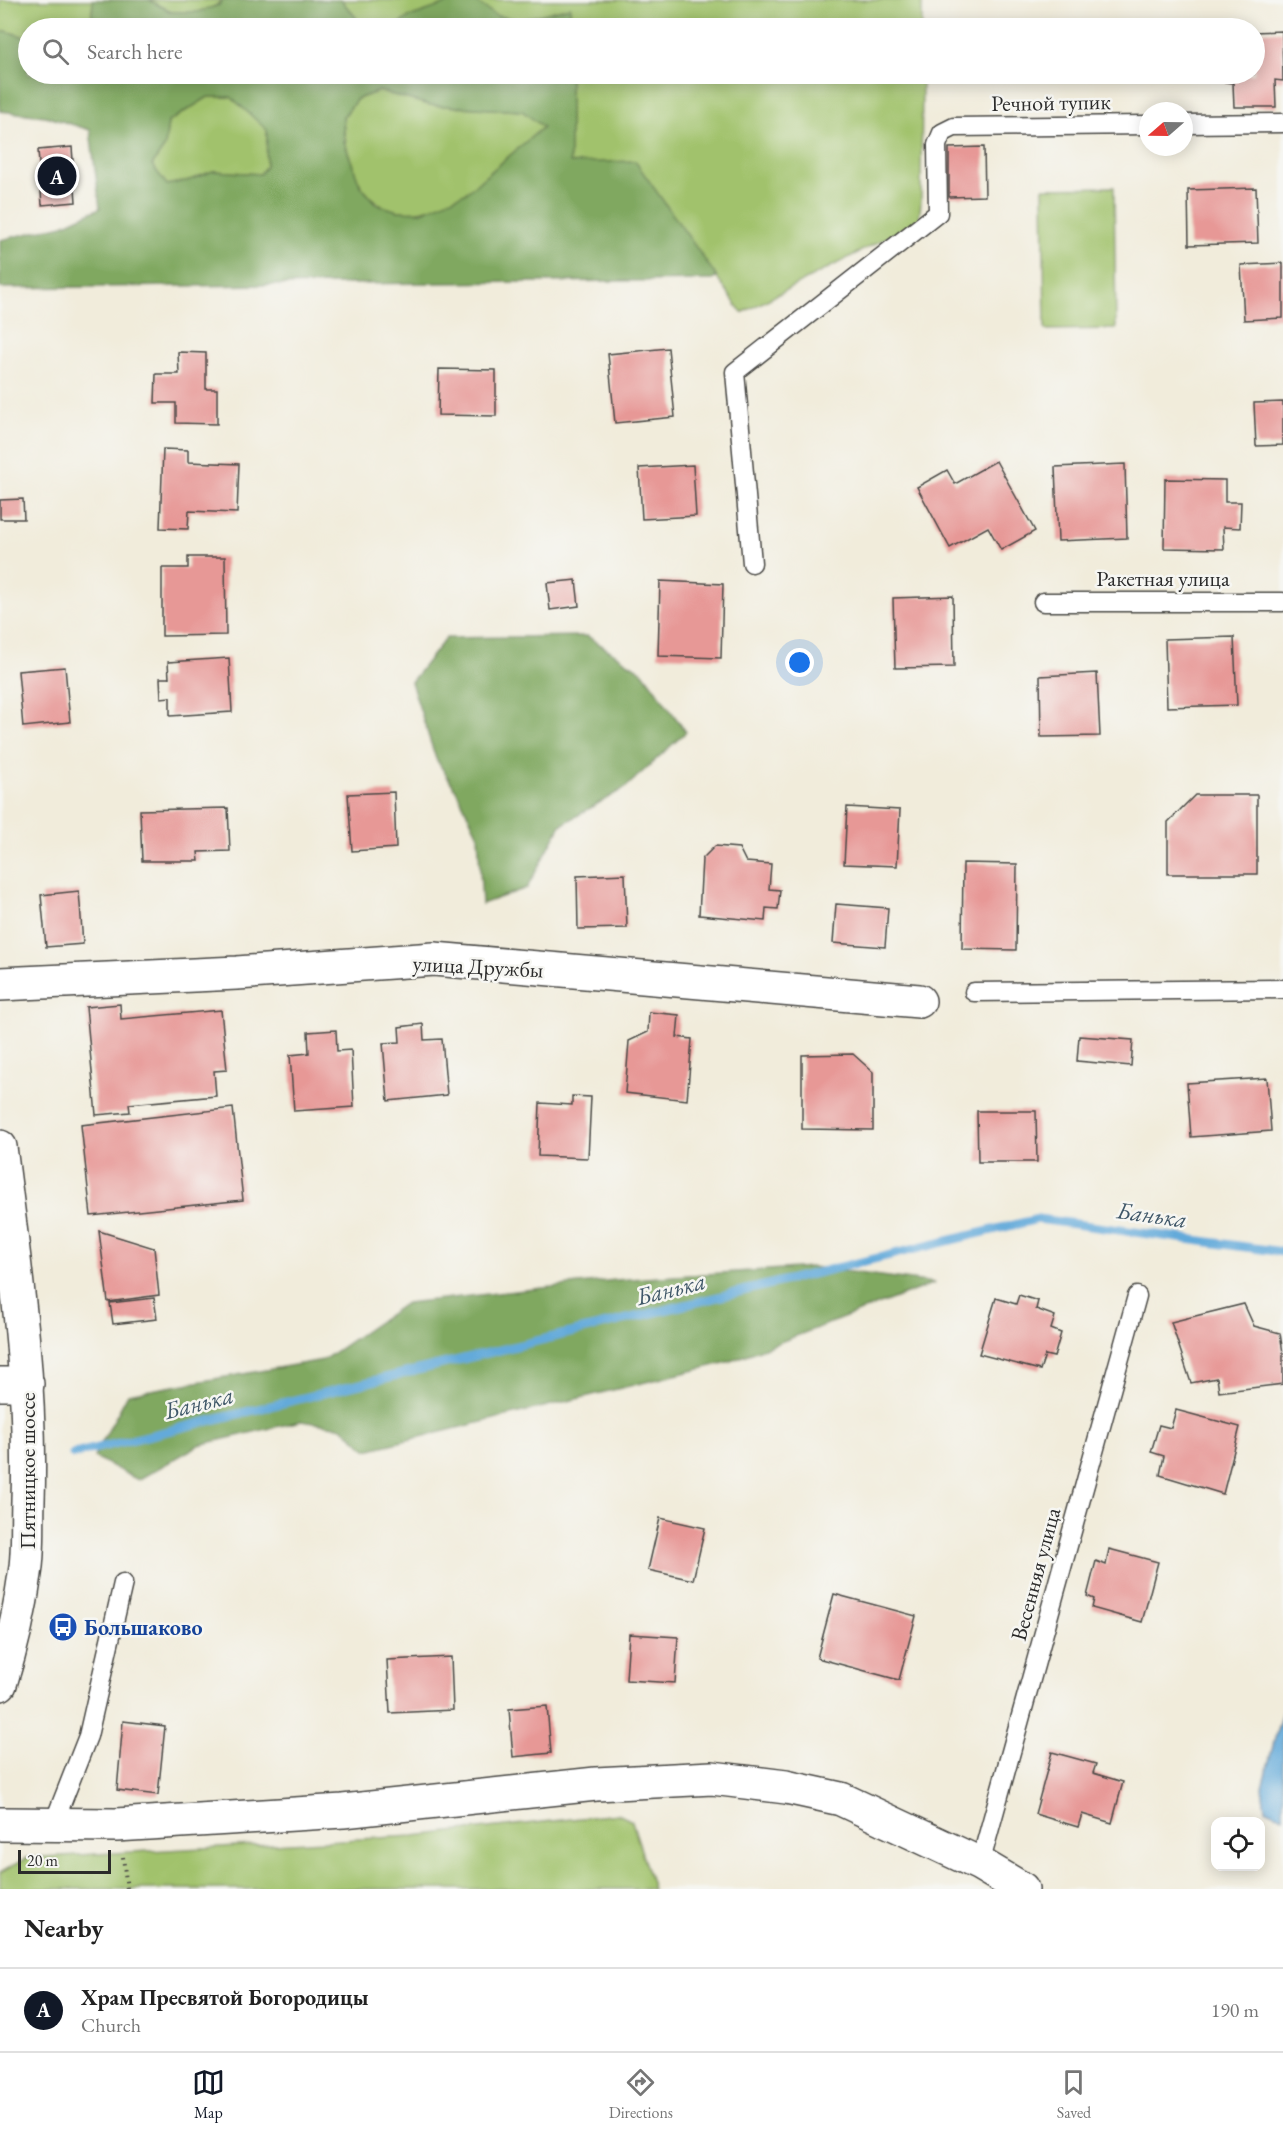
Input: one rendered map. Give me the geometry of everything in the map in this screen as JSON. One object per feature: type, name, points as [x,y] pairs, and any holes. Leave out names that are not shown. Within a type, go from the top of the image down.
[{"type":"street","name":"улица Дружбы","points":[[0,984],[237,974],[434,959],[919,1001]]},
{"type":"street","name":"Пятницкое шоссе","points":[[0,1147],[14,1384],[30,1443],[26,1571],[0,1684]]},
{"type":"street","points":[[0,1824],[116,1824],[343,1811],[596,1784],[712,1778],[786,1786],[841,1799],[980,1864],[1022,1889]]},
{"type":"lane","points":[[1193,124],[1283,123]]},
{"type":"lane","name":"Речной тупик","points":[[752,563],[735,372],[938,213],[938,146],[942,133],[954,127],[1139,125]]},
{"type":"lane","name":"Ракетная улица","points":[[1043,602],[1283,602]]},
{"type":"lane","points":[[974,992],[1283,989]]},
{"type":"lane","name":"Весенняя улица","points":[[980,1864],[1137,1296]]},
{"type":"lane","points":[[53,1825],[88,1736],[123,1583]]},
{"type":"green space","points":[[0,0],[93,0],[92,18],[18,18],[18,35],[6,31],[0,33]]},
{"type":"green space","points":[[93,0],[149,0],[171,12],[197,12],[219,5],[222,0],[341,0],[356,18],[92,18]]},
{"type":"green space","points":[[149,0],[222,0],[212,8],[184,14],[168,11]]},
{"type":"green space","points":[[341,0],[922,0],[922,18],[570,18],[570,8],[528,18],[508,18],[497,16],[476,2],[408,18],[356,18]]},
{"type":"green space","points":[[452,2],[476,2],[497,16],[508,18],[408,18]]},
{"type":"green space","points":[[570,7],[570,18],[528,18]]},
{"type":"green space","points":[[6,31],[18,35],[18,84],[570,84],[570,163],[635,161],[717,277],[713,280],[0,288],[0,240],[63,225],[100,208],[90,130],[45,116],[0,111],[0,33]],"holes":[[[379,91],[430,105],[522,111],[543,127],[467,192],[422,212],[398,211],[376,204],[360,185],[344,141],[343,117],[357,99]],[[208,97],[231,97],[267,130],[266,166],[260,174],[213,171],[190,180],[167,185],[152,165],[165,146],[168,122]]]},
{"type":"green space","points":[[570,84],[922,84],[919,221],[742,313],[635,162],[570,163]]},
{"type":"green space","points":[[379,91],[430,105],[522,111],[544,127],[466,193],[439,206],[415,211],[394,210],[377,202],[364,189],[353,170],[343,118],[357,99]]},
{"type":"green space","points":[[208,97],[231,97],[268,130],[266,166],[260,174],[213,171],[190,180],[167,185],[152,165],[165,146],[168,122]]},
{"type":"green space","points":[[1114,187],[1116,329],[1045,330],[1043,188]]},
{"type":"green space","points":[[587,636],[643,672],[686,732],[625,788],[561,825],[527,888],[482,904],[478,835],[456,790],[436,759],[411,682],[446,638]]},
{"type":"green space","points":[[812,1267],[935,1283],[728,1362],[367,1450],[342,1427],[301,1421],[199,1445],[138,1480],[94,1457],[128,1394],[323,1360],[406,1303],[615,1280]]},
{"type":"green space","points":[[618,1814],[632,1821],[653,1889],[0,1889],[0,1873],[26,1858],[413,1836]]},
{"type":"water","points":[[1283,1708],[1283,1817],[1265,1809],[1262,1787]]},
{"type":"building","points":[[1282,31],[1283,81],[1275,80],[1276,107],[1234,107],[1233,84],[1265,84],[1265,32]]},
{"type":"building","points":[[72,147],[76,202],[42,205],[38,150]]},
{"type":"building","points":[[984,147],[985,196],[949,197],[949,148]]},
{"type":"building","points":[[1256,188],[1258,243],[1189,245],[1188,190]]},
{"type":"building","points":[[1283,263],[1283,318],[1244,320],[1241,265]]},
{"type":"building","points":[[668,348],[675,417],[615,423],[608,354]]},
{"type":"building","points":[[178,352],[206,353],[206,389],[217,389],[217,424],[176,423],[176,403],[155,403],[156,374],[179,374]]},
{"type":"building","points":[[439,369],[496,370],[496,416],[438,415]]},
{"type":"building","points":[[1283,402],[1283,445],[1256,446],[1254,403]]},
{"type":"building","points":[[163,449],[188,450],[188,462],[239,464],[237,513],[189,511],[188,529],[160,528]]},
{"type":"building","points":[[996,461],[1035,531],[1001,550],[988,527],[950,548],[917,487],[947,470],[955,484]]},
{"type":"building","points":[[1125,464],[1127,538],[1058,541],[1055,467]]},
{"type":"building","points":[[693,465],[696,516],[642,519],[639,468]]},
{"type":"building","points":[[1165,479],[1225,480],[1225,502],[1241,502],[1240,528],[1223,527],[1224,549],[1164,548]]},
{"type":"building","points":[[23,499],[24,519],[0,519],[0,500]]},
{"type":"building","points":[[188,557],[225,557],[226,635],[162,636],[162,568],[188,568]]},
{"type":"building","points":[[576,580],[579,606],[550,610],[547,583]]},
{"type":"building","points":[[660,581],[723,584],[721,658],[658,656]]},
{"type":"building","points":[[953,596],[954,667],[895,668],[893,598]]},
{"type":"building","points":[[1234,637],[1237,705],[1167,707],[1165,639]]},
{"type":"building","points":[[229,658],[232,712],[170,716],[170,697],[161,698],[160,678],[169,678],[168,662]]},
{"type":"building","points":[[65,667],[70,722],[23,727],[18,671]]},
{"type":"building","points":[[1097,673],[1100,736],[1041,737],[1040,676]]},
{"type":"building","points":[[394,792],[396,848],[352,851],[348,794]]},
{"type":"building","points":[[1195,795],[1257,795],[1257,874],[1168,874],[1168,822]]},
{"type":"building","points":[[847,807],[900,810],[897,866],[844,864]]},
{"type":"building","points":[[228,808],[230,851],[198,852],[199,861],[142,861],[140,810]]},
{"type":"building","points":[[715,846],[739,848],[746,862],[771,864],[769,889],[780,890],[778,909],[766,908],[765,921],[699,915],[702,859]]},
{"type":"building","points":[[963,863],[1017,864],[1016,950],[962,949]]},
{"type":"building","points":[[625,874],[627,928],[578,929],[577,876]]},
{"type":"building","points":[[79,891],[83,944],[46,947],[41,895]]},
{"type":"building","points":[[836,904],[888,908],[885,947],[833,943]]},
{"type":"building","points":[[120,1004],[121,1019],[221,1010],[227,1070],[214,1071],[216,1096],[129,1104],[130,1112],[96,1115],[86,1007]]},
{"type":"building","points":[[649,1012],[679,1015],[677,1037],[692,1039],[687,1100],[625,1093],[629,1041],[648,1032]]},
{"type":"building","points":[[423,1024],[424,1040],[442,1039],[447,1095],[388,1101],[383,1043],[400,1042],[399,1027]]},
{"type":"building","points":[[336,1030],[337,1051],[351,1050],[354,1107],[294,1111],[290,1055],[309,1053],[308,1032]]},
{"type":"building","points":[[1079,1036],[1133,1040],[1131,1066],[1077,1061]]},
{"type":"building","points":[[853,1054],[873,1072],[873,1130],[802,1129],[802,1055]]},
{"type":"building","points":[[1267,1078],[1271,1131],[1191,1137],[1187,1083]]},
{"type":"building","points":[[572,1096],[591,1097],[588,1158],[538,1156],[540,1103],[572,1105]]},
{"type":"building","points":[[233,1108],[243,1200],[91,1216],[81,1125]]},
{"type":"building","points":[[977,1111],[1036,1111],[1037,1162],[978,1162]]},
{"type":"building","points":[[99,1231],[154,1248],[159,1295],[108,1302]]},
{"type":"building","points":[[1019,1295],[1038,1301],[1036,1309],[1055,1316],[1051,1329],[1061,1333],[1054,1357],[1045,1355],[1040,1370],[979,1354],[996,1298],[1016,1304]]},
{"type":"building","points":[[154,1298],[157,1319],[113,1324],[110,1303]]},
{"type":"building","points":[[1244,1304],[1254,1326],[1280,1333],[1283,1353],[1283,1384],[1219,1392],[1217,1378],[1191,1383],[1171,1322]]},
{"type":"building","points":[[1176,1410],[1240,1427],[1223,1494],[1160,1475],[1164,1456],[1151,1452],[1159,1425],[1171,1428]]},
{"type":"building","points":[[660,1518],[705,1528],[693,1580],[648,1570]]},
{"type":"building","points":[[1109,1549],[1158,1562],[1142,1622],[1092,1608],[1094,1599],[1087,1596],[1096,1561],[1106,1565]]},
{"type":"building","points":[[834,1594],[916,1616],[899,1680],[817,1658]]},
{"type":"building","points":[[629,1634],[678,1637],[675,1683],[626,1680]]},
{"type":"building","points":[[451,1657],[453,1710],[390,1713],[387,1660]]},
{"type":"building","points":[[547,1706],[551,1753],[513,1757],[509,1709]]},
{"type":"building","points":[[123,1721],[165,1726],[158,1795],[117,1790]]},
{"type":"building","points":[[1052,1752],[1096,1764],[1093,1773],[1123,1782],[1112,1823],[1082,1814],[1078,1827],[1035,1814]]},
{"type":"waterway","name":"Банька","points":[[73,1454],[1038,1219],[1283,1252]]},
{"type":"place","name":"Храм Пресвятой Богородицы","points":[[57,176]]},
{"type":"place","name":"Большаково","points":[[63,1627]]}]
